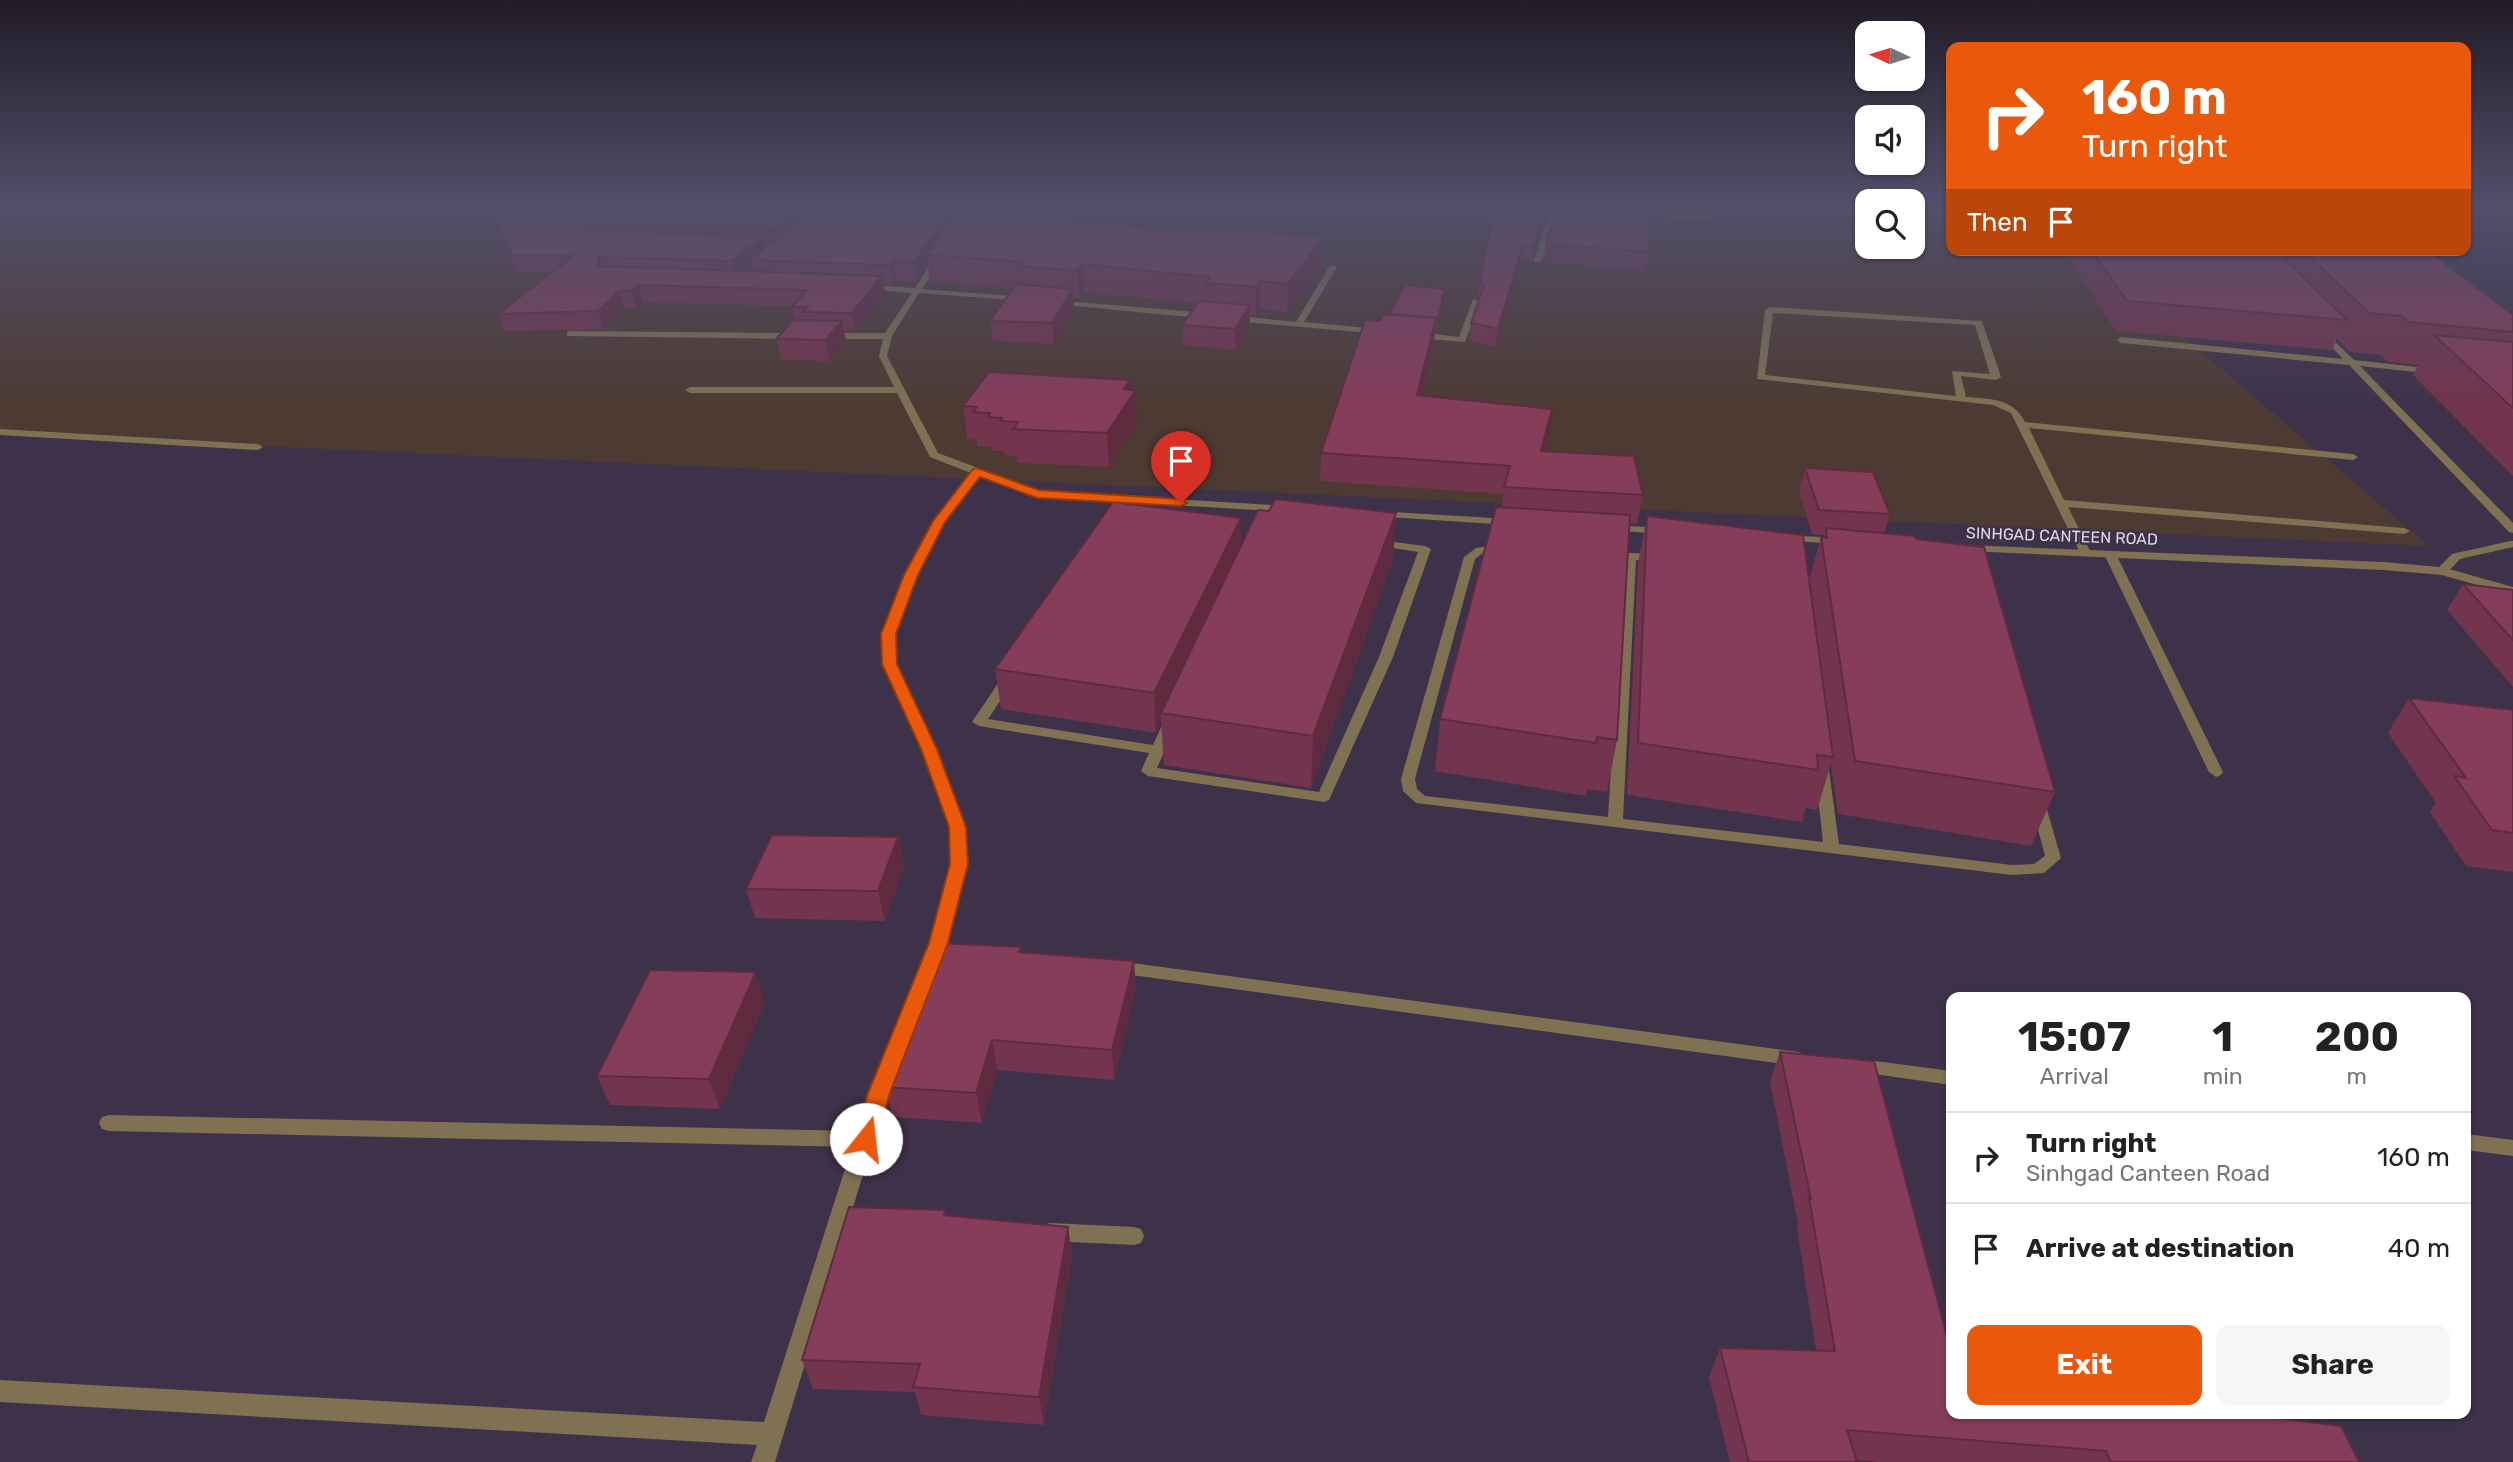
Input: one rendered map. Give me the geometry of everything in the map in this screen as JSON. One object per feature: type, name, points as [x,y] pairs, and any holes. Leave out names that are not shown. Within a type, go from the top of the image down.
[{"type":"street","points":[[927,273],[888,336],[883,356],[934,455],[1037,494],[1299,510]]},
{"type":"street","points":[[1299,324],[1329,273]]},
{"type":"street","points":[[862,287],[916,289],[1394,333]]},
{"type":"street","points":[[1408,334],[1462,340],[1476,301]]},
{"type":"street","points":[[1962,399],[1955,373],[1996,377],[1979,323],[1769,310],[1760,377],[1962,399],[2006,406],[2015,411],[2085,553]]},
{"type":"street","points":[[2313,323],[2513,530]]},
{"type":"street","points":[[570,334],[805,336]]},
{"type":"street","points":[[819,336],[888,336]]},
{"type":"street","points":[[2122,340],[2446,372]]},
{"type":"street","points":[[690,390],[900,390]]},
{"type":"street","points":[[2024,425],[2353,457]]},
{"type":"street","points":[[0,432],[258,447]]},
{"type":"street","points":[[763,1462],[879,1093],[946,944],[959,864],[958,827],[929,749],[889,664],[888,634],[911,575],[939,521],[977,472]]},
{"type":"street","points":[[2061,503],[2404,531]]},
{"type":"street","points":[[1198,517],[1205,504]]},
{"type":"street","points":[[1367,514],[1517,523]]},
{"type":"street","points":[[1599,527],[1681,532]]},
{"type":"street","points":[[1777,538],[1845,542]]},
{"type":"street","points":[[1175,714],[1148,771],[1324,797],[1386,657],[1425,549],[1369,542]]},
{"type":"street","points":[[2442,571],[2456,556],[2512,543]]},
{"type":"street","points":[[1508,547],[1480,550],[1470,557],[1408,779],[1410,791],[1422,800],[2012,870],[2038,869],[2053,858],[2035,791]]},
{"type":"street","name":"SINHGAD CANTEEN ROAD","points":[[1960,548],[2384,566],[2442,571],[2513,592]]},
{"type":"street","points":[[1590,553],[1672,559]]},
{"type":"street","points":[[2110,554],[2216,772]]},
{"type":"street","points":[[1615,823],[1630,556]]},
{"type":"street","points":[[1017,666],[979,722],[1157,750]]},
{"type":"street","points":[[1820,755],[1832,849]]},
{"type":"street","points":[[1103,965],[1815,1061]]},
{"type":"street","points":[[1842,1064],[1946,1077]]},
{"type":"street","points":[[109,1123],[866,1139]]},
{"type":"street","points":[[2471,1143],[2513,1148]]},
{"type":"street","points":[[839,1223],[866,1224]]},
{"type":"street","points":[[1026,1231],[1134,1236]]},
{"type":"street","points":[[0,1391],[771,1434]]},
{"type":"shaded area","points":[[0,273],[2109,273],[2429,546],[0,434]]},
{"type":"building","points":[[551,273],[804,273],[882,276],[852,313],[803,312],[808,307],[791,307],[807,290],[638,285],[631,291],[619,291],[598,311],[498,314]]},
{"type":"building","points":[[1173,273],[1296,273],[1288,284],[1260,281],[1256,287],[1205,283],[1210,277]]},
{"type":"building","points":[[1481,273],[1515,273],[1498,329],[1471,323],[1484,285],[1480,280]]},
{"type":"building","points":[[2108,273],[2299,273],[2347,320],[2127,301]]},
{"type":"building","points":[[2327,273],[2458,273],[2513,315],[2513,332],[2409,322],[2401,316],[2369,313]]},
{"type":"building","points":[[1016,284],[1072,289],[1052,323],[990,321]]},
{"type":"building","points":[[1404,285],[1445,289],[1437,322],[1436,318],[1390,314]]},
{"type":"building","points":[[1199,301],[1250,305],[1235,329],[1182,325]]},
{"type":"building","points":[[1384,314],[1436,318],[1417,395],[1552,409],[1541,451],[1634,456],[1643,495],[1504,487],[1510,466],[1321,453],[1365,320],[1380,321]]},
{"type":"building","points":[[793,320],[842,321],[825,340],[776,339]]},
{"type":"building","points":[[2434,335],[2513,342],[2513,408]]},
{"type":"building","points":[[989,372],[1130,380],[1124,389],[1135,391],[1107,433],[1013,429],[1018,422],[1000,421],[1002,418],[988,417],[990,413],[973,412],[977,407],[963,406]]},
{"type":"building","points":[[1805,468],[1873,472],[1890,514],[1819,510]]},
{"type":"building","points":[[1275,499],[1396,513],[1313,736],[1161,713],[1258,510],[1269,511]]},
{"type":"building","points":[[1113,502],[1241,518],[1154,693],[995,669]]},
{"type":"building","points":[[1496,507],[1630,515],[1617,740],[1597,737],[1596,743],[1440,719]]},
{"type":"building","points":[[1647,516],[1803,535],[1833,757],[1817,755],[1818,770],[1638,743]]},
{"type":"building","points":[[1826,528],[1915,536],[1916,539],[1984,547],[2055,792],[1855,761],[1821,537],[1827,538]]},
{"type":"building","points":[[2463,584],[2513,590],[2513,640]]},
{"type":"building","points":[[2409,698],[2513,710],[2513,833],[2492,830],[2454,776],[2466,778]]},
{"type":"building","points":[[772,835],[898,837],[878,891],[746,889]]},
{"type":"building","points":[[939,943],[1021,947],[1019,952],[1134,961],[1112,1050],[992,1040],[976,1093],[885,1087]]},
{"type":"building","points":[[650,970],[756,972],[709,1079],[597,1076]]},
{"type":"building","points":[[1780,1052],[1874,1061],[1946,1333],[1946,1419],[2287,1419],[2341,1426],[2359,1462],[2111,1462],[2106,1451],[1847,1430],[1857,1462],[1749,1462],[1720,1348],[1835,1351],[1809,1198],[1811,1199]]},
{"type":"building","points":[[849,1207],[945,1210],[944,1215],[1068,1227],[1039,1397],[913,1387],[920,1364],[802,1360]]},
{"type":"route","points":[[866,1139],[879,1093],[939,943],[959,864],[958,827],[929,749],[889,664],[888,634],[911,575],[939,521],[977,472],[1037,494],[1181,503]]}]
